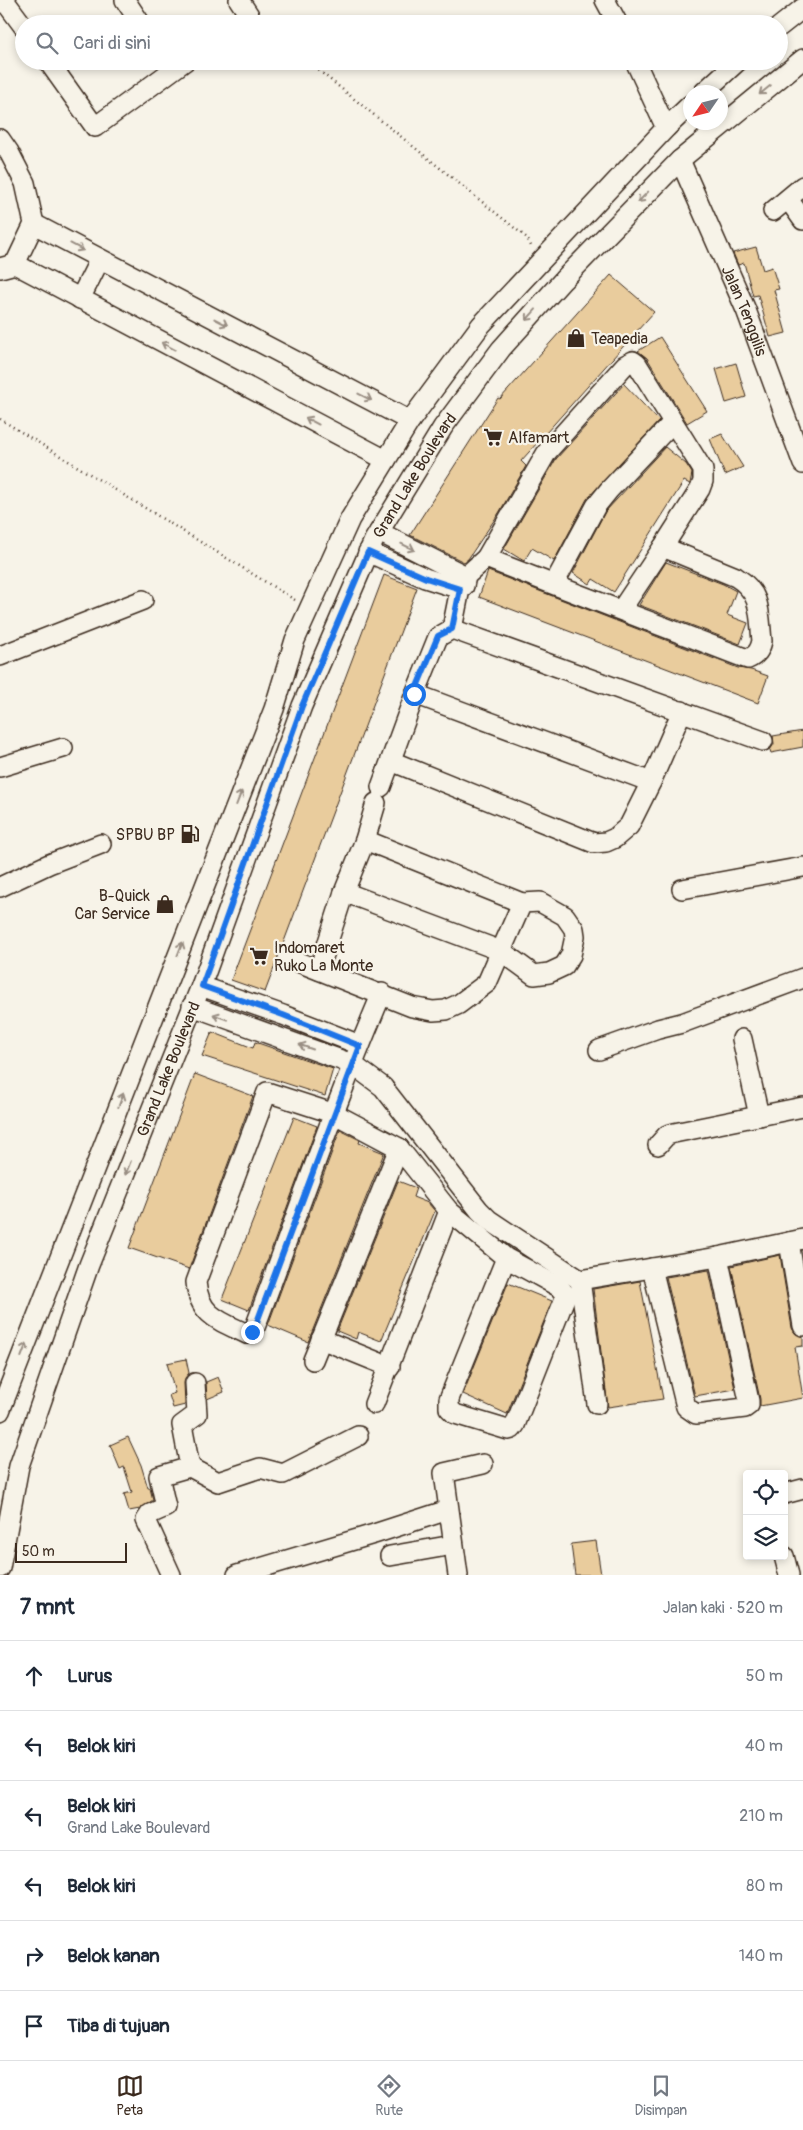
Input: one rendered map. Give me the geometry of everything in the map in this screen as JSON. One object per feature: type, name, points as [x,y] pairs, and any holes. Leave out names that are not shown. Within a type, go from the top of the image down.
[{"type":"street","points":[[4,0],[15,15]]},
{"type":"street","points":[[125,0],[135,15]]},
{"type":"street","points":[[239,0],[249,15]]},
{"type":"street","points":[[606,0],[614,15]]},
{"type":"street","points":[[788,20],[803,8]]},
{"type":"street","name":"Grand Lake Boulevard","points":[[0,1568],[19,1466],[89,1265],[192,1006],[202,986],[302,706],[368,552],[443,427],[501,349],[562,280],[680,160],[803,59]]},
{"type":"street","points":[[55,70],[95,126],[167,70]]},
{"type":"street","points":[[639,70],[666,128]]},
{"type":"street","points":[[712,85],[728,70]]},
{"type":"street","name":"Grand Lake Boulevard","points":[[0,1412],[274,709],[295,640],[350,519],[410,420],[481,325],[683,112]]},
{"type":"street","points":[[0,139],[25,183],[34,224],[8,266],[80,299],[386,460]]},
{"type":"street","name":"Jalan Tenggilis","points":[[680,160],[797,428],[803,464]]},
{"type":"street","points":[[803,186],[780,205],[803,220]]},
{"type":"street","points":[[34,224],[410,420]]},
{"type":"street","points":[[80,299],[100,259]]},
{"type":"street","points":[[540,262],[562,280]]},
{"type":"street","points":[[452,629],[463,583],[486,558],[547,452],[625,365],[632,361],[637,364],[699,462],[703,470],[703,481],[700,489],[621,610]]},
{"type":"street","points":[[554,584],[596,506],[673,422]]},
{"type":"street","points":[[379,532],[463,583]]},
{"type":"street","points":[[486,558],[748,659],[755,656],[761,648],[762,641],[757,598],[746,583],[736,577],[663,547]]},
{"type":"street","points":[[368,552],[426,578],[463,583]]},
{"type":"street","points":[[0,656],[143,600]]},
{"type":"street","points":[[319,970],[344,892],[365,840],[414,694],[438,636],[452,629],[763,741]]},
{"type":"street","points":[[414,694],[651,782]]},
{"type":"street","points":[[391,760],[594,842],[606,842],[622,833],[628,826],[651,782],[682,711]]},
{"type":"street","points":[[0,767],[63,748]]},
{"type":"street","points":[[344,892],[501,952],[534,975],[549,973],[564,966],[571,955],[576,936],[574,929],[565,916],[540,902],[522,903],[365,840]]},
{"type":"street","points":[[0,887],[49,864],[101,844]]},
{"type":"street","points":[[682,889],[803,867]]},
{"type":"street","points":[[288,958],[382,993],[412,1007],[433,1011],[446,1010],[459,1004],[487,983],[522,903]]},
{"type":"street","points":[[599,1050],[658,1029],[687,1022],[803,978]]},
{"type":"street","points":[[202,986],[283,1015],[360,1046]]},
{"type":"street","points":[[382,993],[352,1064],[335,1114],[254,1330],[248,1334],[212,1317],[198,1295],[196,1282],[261,1089],[335,1114],[399,1148],[449,1211],[506,1258],[559,1287],[565,1294],[515,1425],[512,1429],[508,1430],[455,1414],[449,1408],[449,1399],[506,1258]]},
{"type":"street","points":[[192,1006],[352,1064],[384,1087],[489,1220],[580,1280],[718,1257],[796,1240],[803,1326]]},
{"type":"street","points":[[274,1036],[283,1015]]},
{"type":"street","points":[[742,1039],[759,1116]]},
{"type":"street","points":[[658,1145],[667,1135],[674,1133],[803,1107]]},
{"type":"street","points":[[314,1360],[399,1148]]},
{"type":"street","points":[[374,1404],[449,1211]]},
{"type":"street","points":[[652,1268],[686,1407],[696,1414],[745,1408],[749,1405],[749,1401],[718,1257]]},
{"type":"street","points":[[580,1280],[597,1404]]},
{"type":"street","points":[[321,1339],[390,1366]]},
{"type":"street","points":[[190,1467],[182,1425],[197,1414],[195,1383]]},
{"type":"street","points":[[171,1575],[146,1520],[150,1514],[166,1506],[159,1476],[190,1467],[218,1482],[260,1468],[283,1474],[358,1436]]},
{"type":"street","points":[[458,1575],[444,1473],[483,1464]]},
{"type":"street","points":[[788,1493],[803,1490]]},
{"type":"street","points":[[237,1575],[448,1510]]},
{"type":"street","points":[[390,1556],[453,1545]]},
{"type":"street","points":[[785,1560],[789,1575]]},
{"type":"path","points":[[318,70],[527,238],[540,262]]},
{"type":"path","points":[[0,419],[309,609]]},
{"type":"building","points":[[756,247],[763,270],[772,267],[779,289],[774,290],[786,333],[770,337],[758,295],[753,296],[744,263],[738,265],[733,253]]},
{"type":"building","points":[[611,275],[654,312],[521,461],[526,466],[499,513],[468,559],[464,562],[410,535],[498,398],[500,399]]},
{"type":"building","points":[[660,337],[707,411],[687,423],[647,358],[638,351]]},
{"type":"building","points":[[736,363],[746,397],[726,403],[716,369]]},
{"type":"building","points":[[624,384],[659,421],[587,499],[554,561],[532,548],[524,561],[504,549],[556,459]]},
{"type":"building","points":[[722,434],[743,467],[725,475],[710,439]]},
{"type":"building","points":[[665,447],[686,464],[692,473],[690,484],[684,481],[614,592],[593,579],[590,584],[573,573],[605,512]]},
{"type":"building","points":[[666,562],[736,591],[727,615],[748,623],[740,644],[639,605]]},
{"type":"building","points":[[488,571],[738,668],[768,676],[758,703],[479,597]]},
{"type":"building","points":[[384,575],[417,588],[265,992],[231,980]]},
{"type":"building","points":[[803,731],[803,747],[771,753],[770,750],[774,744],[773,736]]},
{"type":"building","points":[[212,1032],[253,1048],[255,1042],[333,1069],[325,1096],[202,1056]]},
{"type":"building","points":[[195,1074],[253,1096],[189,1269],[129,1248]]},
{"type":"building","points":[[294,1117],[317,1126],[249,1310],[222,1299]]},
{"type":"building","points":[[340,1130],[360,1140],[359,1143],[384,1153],[308,1342],[268,1325]]},
{"type":"building","points":[[398,1181],[416,1188],[413,1197],[428,1203],[435,1211],[381,1341],[358,1332],[356,1339],[337,1331]]},
{"type":"building","points":[[780,1255],[792,1328],[795,1333],[803,1337],[803,1346],[795,1347],[803,1398],[760,1406],[731,1266]]},
{"type":"building","points":[[709,1270],[735,1389],[695,1396],[666,1277]]},
{"type":"building","points":[[640,1281],[663,1399],[608,1407],[593,1289]]},
{"type":"building","points":[[508,1283],[552,1301],[507,1414],[463,1394]]},
{"type":"building","points":[[186,1359],[189,1373],[184,1383],[185,1405],[173,1408],[169,1395],[175,1393],[167,1363]]},
{"type":"building","points":[[218,1377],[224,1392],[207,1399],[206,1382]]},
{"type":"building","points":[[128,1437],[141,1465],[153,1500],[140,1509],[129,1511],[124,1494],[132,1492],[124,1467],[120,1469],[110,1445]]},
{"type":"building","points":[[596,1541],[601,1575],[575,1575],[571,1544]]},
{"type":"place","name":"Teapedia","points":[[576,338]]},
{"type":"place","name":"Alfamart","points":[[493,437]]},
{"type":"place","name":"SPBU BP","points":[[190,834]]},
{"type":"place","name":"B-Quick Car Service","points":[[165,904]]},
{"type":"place","name":"Indomaret Ruko La Monte","points":[[259,956]]},
{"type":"route","points":[[252,1332],[360,1046],[283,1015],[202,986],[302,706],[323,653],[368,552],[426,578],[460,589],[452,629],[438,636],[414,694]]}]
